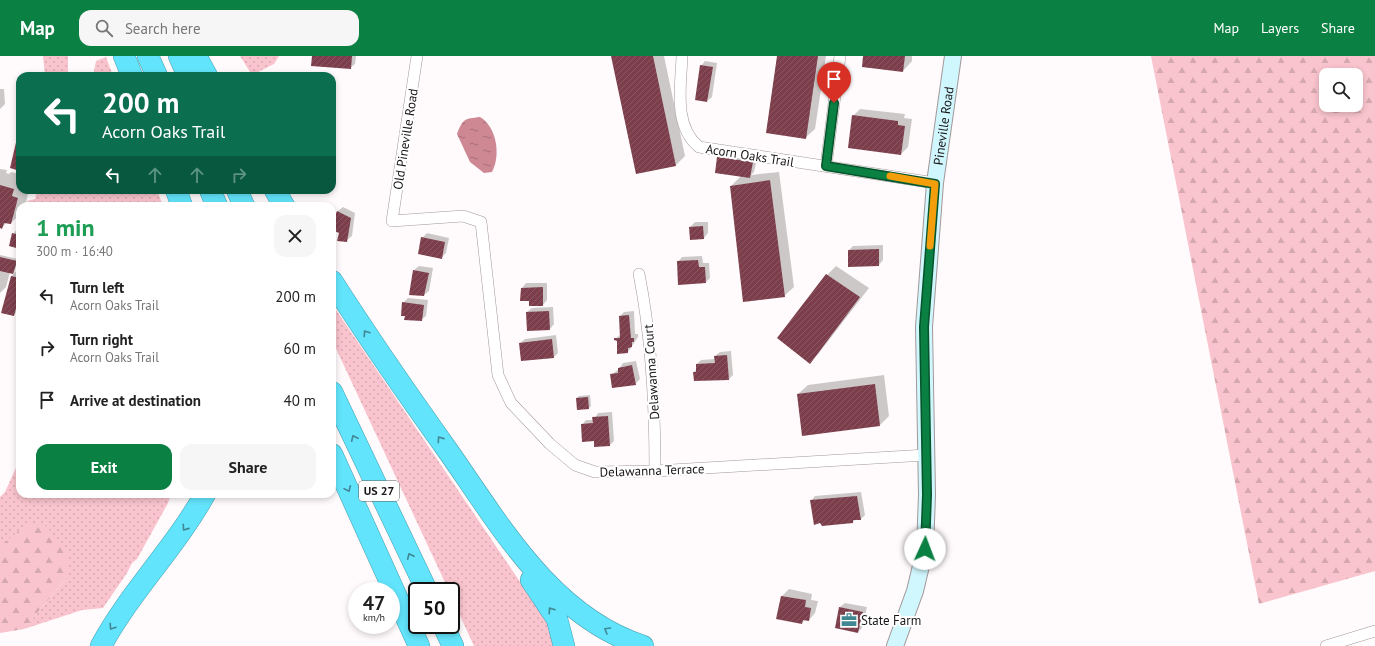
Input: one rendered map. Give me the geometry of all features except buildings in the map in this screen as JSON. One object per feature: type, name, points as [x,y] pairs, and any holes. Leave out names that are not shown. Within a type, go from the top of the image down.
[{"type":"highway","points":[[124,56],[130,72]]},
{"type":"highway","points":[[148,56],[155,72]]},
{"type":"highway","points":[[179,56],[186,72]]},
{"type":"highway","points":[[196,56],[205,72]]},
{"type":"highway","points":[[336,287],[453,458],[516,546],[543,580],[570,604],[593,621],[618,635],[643,646]]},
{"type":"highway","name":"US 27","points":[[336,400],[423,582]]},
{"type":"highway","points":[[453,458],[551,610],[561,629],[564,646]]},
{"type":"highway","name":"US 27","points":[[336,463],[417,640]]},
{"type":"highway","points":[[101,646],[124,610],[187,524],[203,498]]},
{"type":"main road","name":"Pineville Road","points":[[895,646],[915,591],[925,549],[926,454],[924,327],[935,184],[953,56]]},
{"type":"street","name":"Old Pineville Road","points":[[392,221],[417,56]]},
{"type":"street","name":"Acorn Oaks Trail","points":[[682,56],[680,111],[691,140],[699,147],[935,184]]},
{"type":"street","points":[[826,166],[840,56]]},
{"type":"street","name":"Delawanna Terrace","points":[[392,221],[463,216],[481,222],[498,375],[511,403],[550,444],[575,464],[595,472],[655,471],[926,454]]},
{"type":"street","name":"Delawanna Court","points":[[639,274],[650,336],[655,411],[655,471]]},
{"type":"street","points":[[1326,646],[1375,631]]},
{"type":"green space","points":[[43,56],[68,56],[68,72],[45,72]]},
{"type":"green space","points":[[240,56],[279,56],[274,64],[258,72],[250,72]]},
{"type":"green space","points":[[1151,56],[1375,56],[1375,571],[1259,604]]},
{"type":"green space","points":[[106,57],[112,72],[94,72],[96,61]]},
{"type":"green space","points":[[36,194],[158,194],[162,202],[27,202],[35,199]]},
{"type":"green space","points":[[336,310],[552,629],[557,646],[474,646],[460,616],[460,582],[445,582],[336,349]]},
{"type":"green space","points":[[16,468],[16,498],[170,498],[137,559],[132,563],[127,573],[103,608],[82,610],[24,629],[67,577],[0,546],[0,497],[5,492]]},
{"type":"green space","points":[[27,524],[46,526],[67,550],[67,577],[24,629],[0,633],[0,546]]},
{"type":"water","points":[[480,117],[490,128],[496,142],[496,158],[492,172],[484,173],[470,162],[457,134],[465,120]]},
{"type":"slow traffic","points":[[890,176],[935,184],[930,246]]},
{"type":"place","name":"State Farm","points":[[849,620]]},
{"type":"route","points":[[834,103],[826,166],[935,184],[924,327],[927,495],[925,549]]}]
